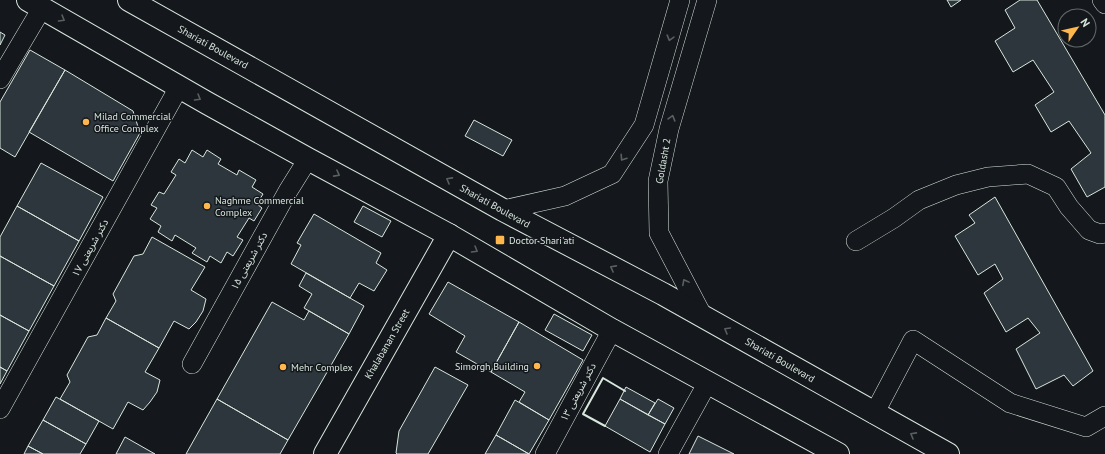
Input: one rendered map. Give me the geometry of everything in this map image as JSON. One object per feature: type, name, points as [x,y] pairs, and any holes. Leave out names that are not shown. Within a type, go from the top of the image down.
[{"type":"main road","name":"Shariati Boulevard","points":[[129,0],[503,210],[664,294],[874,414],[948,454]]},
{"type":"main road","points":[[35,4],[308,159],[449,235],[612,330],[838,454]]},
{"type":"main road","name":"Khalabanan Street","points":[[325,454],[449,235]]},
{"type":"street","points":[[503,210],[565,196],[612,174],[644,126],[680,0]]},
{"type":"street","name":"Goldasht 2","points":[[703,317],[659,233],[658,181],[669,129],[706,0]]},
{"type":"street","points":[[1102,0],[1105,4]]},
{"type":"street","points":[[0,79],[35,4]]},
{"type":"street","name":"۱۷ دکتر شریعتی","points":[[0,409],[180,87]]},
{"type":"street","name":"۱۵ دکتر شریعتی","points":[[192,364],[288,191],[308,159]]},
{"type":"street","points":[[856,241],[894,218],[919,200],[956,185],[988,177],[1028,174],[1056,187],[1089,230],[1100,234],[1105,233]]},
{"type":"street","name":"۱۳ دکتر شریعتی","points":[[545,454],[612,330]]},
{"type":"street","points":[[874,414],[913,340],[1010,403],[1086,427],[1105,416]]},
{"type":"street","points":[[668,454],[708,382]]},
{"type":"building","points":[[947,0],[961,0],[951,7]]},
{"type":"building","points":[[1020,0],[1037,0],[1057,34],[1057,48],[1065,48],[1105,115],[1105,187],[1087,197],[1071,169],[1091,153],[1069,121],[1051,132],[1035,105],[1054,92],[1033,60],[1013,72],[995,41],[1015,28],[1005,10]]},
{"type":"building","points":[[0,32],[5,35],[0,45]]},
{"type":"building","points":[[30,50],[65,70],[15,157],[0,148],[0,102]]},
{"type":"building","name":"Milad Commercial Office Complex","points":[[65,70],[133,111],[140,133],[113,181],[29,132]]},
{"type":"building","points":[[474,120],[512,140],[503,156],[465,136]]},
{"type":"building","name":"Naghme Commercial Complex","points":[[192,150],[203,157],[207,150],[221,159],[218,164],[237,175],[239,170],[256,180],[252,187],[263,194],[257,204],[262,208],[254,221],[249,218],[237,237],[243,240],[233,256],[227,252],[221,263],[210,256],[207,262],[192,253],[196,248],[175,235],[172,241],[158,232],[161,226],[150,219],[157,208],[151,205],[159,192],[164,194],[176,175],[171,172],[179,159],[185,163]]},
{"type":"building","points":[[41,163],[103,197],[79,241],[17,206]]},
{"type":"building","points":[[995,197],[1093,371],[1073,386],[1064,375],[1036,389],[1016,349],[1040,333],[1028,318],[1006,332],[984,293],[1003,279],[995,264],[978,275],[955,236],[975,223],[969,215]]},
{"type":"building","points":[[17,206],[79,241],[54,286],[0,256],[0,237]]},
{"type":"building","points":[[363,206],[391,221],[382,237],[354,222]]},
{"type":"building","points":[[314,214],[381,253],[376,263],[387,270],[374,291],[359,283],[350,298],[291,264],[301,245],[297,243]]},
{"type":"building","points":[[152,237],[205,267],[191,290],[206,299],[203,311],[196,322],[189,329],[174,321],[159,348],[106,318],[116,301],[113,294],[134,256],[143,254]]},
{"type":"building","points":[[0,256],[54,286],[29,331],[0,315]]},
{"type":"building","points":[[306,273],[364,306],[349,334],[304,308],[312,294],[299,286]]},
{"type":"building","points":[[448,282],[519,322],[491,372],[456,352],[465,336],[429,314]]},
{"type":"building","name":"Mehr Complex","points":[[272,302],[304,320],[309,311],[349,334],[288,440],[217,399]]},
{"type":"building","points":[[554,314],[592,335],[583,351],[545,330]]},
{"type":"building","points":[[0,315],[29,331],[7,371],[0,367]]},
{"type":"building","points":[[106,318],[159,348],[145,372],[160,380],[157,392],[143,410],[128,402],[113,429],[60,399],[70,382],[67,375],[88,337],[97,335]]},
{"type":"building","name":"Simorgh Building","points":[[519,322],[583,360],[549,420],[519,402],[525,392],[491,372]]},
{"type":"building","points":[[0,367],[7,371],[0,384]]},
{"type":"building","points":[[435,367],[468,385],[428,454],[397,454],[399,431]]},
{"type":"building","points":[[626,387],[655,403],[648,415],[620,399]]},
{"type":"building","points":[[56,397],[99,421],[86,444],[43,420]]},
{"type":"building","points":[[217,399],[288,440],[280,454],[186,454]]},
{"type":"building","points":[[620,399],[665,424],[650,452],[605,426]]},
{"type":"building","points":[[658,399],[674,408],[665,424],[648,415]]},
{"type":"building","points":[[515,400],[549,420],[529,454],[496,435]]},
{"type":"building","points":[[43,420],[86,444],[80,454],[43,454],[28,446]]},
{"type":"building","points":[[496,435],[529,454],[485,454]]},
{"type":"building","points":[[698,436],[734,454],[689,454]]},
{"type":"building","points":[[125,437],[155,454],[116,454]]},
{"type":"building","points":[[28,446],[43,454],[24,454]]},
{"type":"wall","points":[[605,426],[583,414],[603,378],[625,391]]},
{"type":"place","name":"Milad Commercial Office Complex","points":[[86,122]]},
{"type":"place","name":"Naghme Commercial Complex","points":[[207,206]]},
{"type":"place","name":"Doctor Shari'ati","points":[[500,240]]},
{"type":"place","name":"Simorgh Building","points":[[537,366]]},
{"type":"place","name":"Mehr Complex","points":[[283,367]]}]
